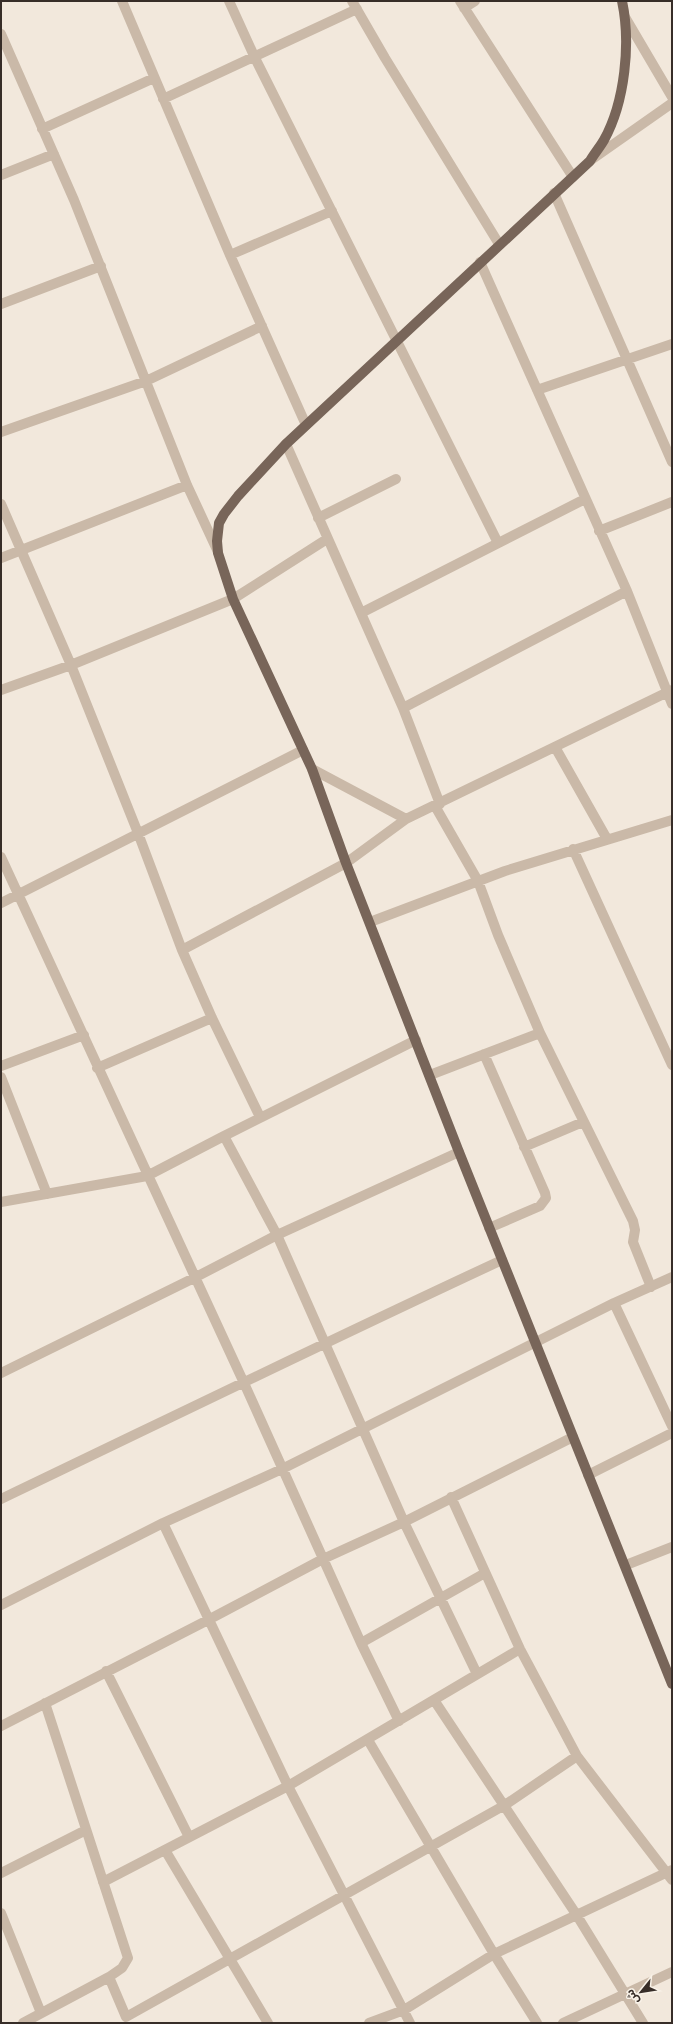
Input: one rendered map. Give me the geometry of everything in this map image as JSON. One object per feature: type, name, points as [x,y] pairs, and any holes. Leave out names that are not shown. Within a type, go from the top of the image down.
[{"type":"main road","points":[[625,2],[625,66],[620,98],[604,140],[590,161],[499,244],[286,444],[238,496],[224,514],[219,522],[217,533],[218,553],[233,599],[312,769],[346,863],[459,1152],[572,1437],[626,1565],[672,1684]]},
{"type":"street","points":[[122,1],[162,99],[306,425]]},
{"type":"street","points":[[229,1],[255,58],[498,543]]},
{"type":"street","points":[[475,1],[462,4],[573,176]]},
{"type":"street","points":[[162,99],[255,58],[355,5],[499,244]]},
{"type":"street","points":[[625,17],[672,97]]},
{"type":"street","points":[[2,37],[54,154],[101,266],[187,485],[218,553]]},
{"type":"street","points":[[42,129],[154,78]]},
{"type":"street","points":[[590,161],[672,103]]},
{"type":"street","points":[[1,175],[54,154]]},
{"type":"street","points":[[554,193],[672,462]]},
{"type":"street","points":[[230,255],[332,211]]},
{"type":"street","points":[[480,262],[627,591],[669,691],[672,704]]},
{"type":"street","points":[[1,304],[101,266]]},
{"type":"street","points":[[1,432],[146,381],[262,326]]},
{"type":"street","points":[[537,390],[672,344]]},
{"type":"street","points":[[286,444],[403,708],[438,805],[478,881],[498,935],[540,1033],[633,1221],[635,1230],[633,1242],[651,1286]]},
{"type":"street","points":[[318,518],[396,479]]},
{"type":"street","points":[[1,558],[187,485]]},
{"type":"street","points":[[360,613],[585,499]]},
{"type":"street","points":[[599,531],[672,502]]},
{"type":"street","points":[[1,504],[71,665],[138,833],[182,950],[212,1018],[260,1116]]},
{"type":"street","points":[[1,690],[71,665],[233,599],[327,539]]},
{"type":"street","points":[[403,708],[627,591]]},
{"type":"street","points":[[182,950],[346,863],[406,819],[438,805],[669,691]]},
{"type":"street","points":[[555,748],[607,839]]},
{"type":"street","points":[[1,903],[303,750]]},
{"type":"street","points":[[312,769],[406,819]]},
{"type":"street","points":[[370,922],[478,881],[573,849],[672,820]]},
{"type":"street","points":[[573,849],[672,1066]]},
{"type":"street","points":[[1,857],[84,1035],[97,1068],[194,1278],[244,1383],[360,1643],[399,1721]]},
{"type":"street","points":[[97,1068],[212,1018]]},
{"type":"street","points":[[430,1075],[540,1033]]},
{"type":"street","points":[[1,1066],[84,1035]]},
{"type":"street","points":[[1,1202],[147,1176],[260,1116],[416,1040]]},
{"type":"street","points":[[484,1054],[545,1193],[545,1202],[540,1206],[489,1228]]},
{"type":"street","points":[[1,1077],[47,1194]]},
{"type":"street","points":[[524,1147],[583,1122]]},
{"type":"street","points":[[224,1136],[277,1234],[404,1522],[477,1674]]},
{"type":"street","points":[[1,1373],[194,1278],[277,1234],[459,1152]]},
{"type":"street","points":[[1,1499],[244,1383],[324,1342],[502,1260]]},
{"type":"street","points":[[1,1605],[163,1523],[282,1469],[363,1430],[614,1303],[672,1277]]},
{"type":"street","points":[[614,1303],[672,1426]]},
{"type":"street","points":[[588,1475],[672,1433]]},
{"type":"street","points":[[1,1726],[208,1620],[323,1559],[404,1522],[572,1437]]},
{"type":"street","points":[[369,2023],[404,2010],[494,1954],[576,1914],[670,1874],[577,1756],[520,1649],[451,1497]]},
{"type":"street","points":[[163,1523],[288,1786],[410,2023]]},
{"type":"street","points":[[626,1565],[672,1547]]},
{"type":"street","points":[[360,1643],[485,1573]]},
{"type":"street","points":[[103,1882],[288,1786],[520,1649]]},
{"type":"street","points":[[106,1671],[189,1837]]},
{"type":"street","points":[[434,1700],[576,1914],[643,2023]]},
{"type":"street","points":[[23,2023],[109,1977],[122,1968],[128,1958],[45,1703]]},
{"type":"street","points":[[368,1740],[432,1846],[494,1954],[537,2023]]},
{"type":"street","points":[[109,1977],[127,2020],[229,1958],[505,1805],[577,1756]]},
{"type":"street","points":[[1,1873],[86,1830]]},
{"type":"street","points":[[165,1850],[268,2023]]},
{"type":"street","points":[[1,1913],[41,2013]]},
{"type":"street","points":[[563,2023],[672,1972]]}]
